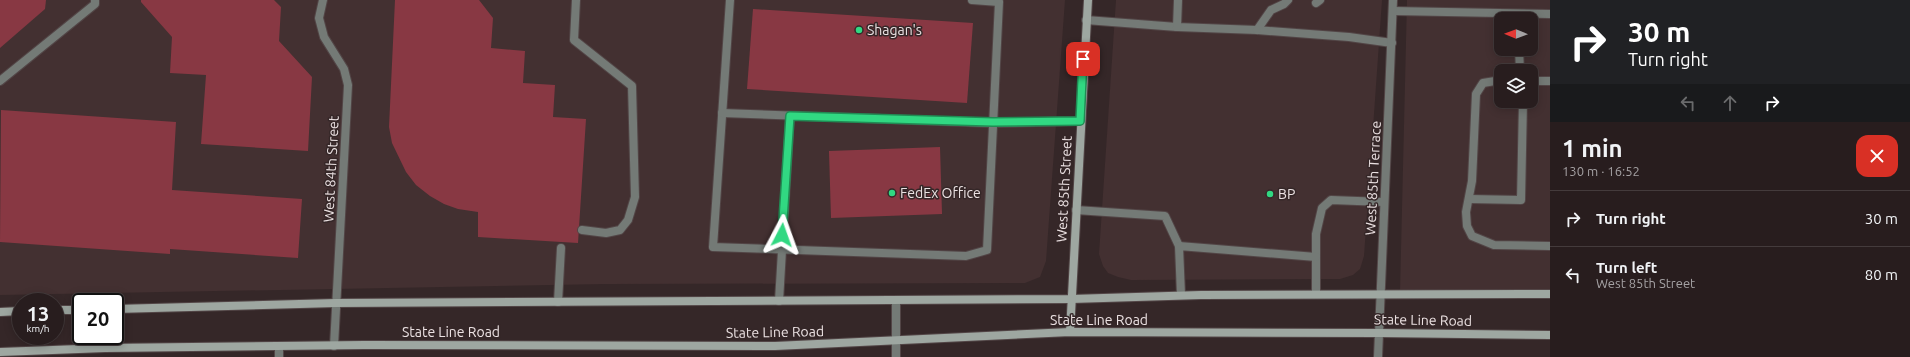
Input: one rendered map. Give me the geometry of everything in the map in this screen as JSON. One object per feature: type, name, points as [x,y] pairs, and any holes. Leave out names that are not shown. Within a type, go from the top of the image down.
[{"type":"main road","name":"West 85th Street","points":[[1070,332],[1080,121],[1088,0]]},
{"type":"main road","name":"State Line Road","points":[[124,309],[336,303],[1071,299],[1181,295],[1550,294]]},
{"type":"main road","points":[[0,312],[12,311]]},
{"type":"main road","name":"State Line Road","points":[[0,352],[372,345],[775,346],[1070,332],[1550,335]]},
{"type":"street","points":[[0,81],[95,4],[95,0]]},
{"type":"street","name":"West 84th Street","points":[[323,0],[319,18],[324,37],[344,69],[348,85],[334,346]]},
{"type":"street","points":[[576,0],[574,40],[632,86],[635,197],[628,220],[620,230],[606,233],[582,230]]},
{"type":"street","points":[[730,0],[712,247],[966,256],[987,250],[998,2],[972,0]]},
{"type":"street","points":[[1177,27],[1178,0]]},
{"type":"street","name":"West 85th Terrace","points":[[1378,357],[1393,0]]},
{"type":"street","points":[[1257,30],[1271,10],[1288,4]]},
{"type":"street","points":[[1393,11],[1494,15]]},
{"type":"street","points":[[1538,15],[1550,14]]},
{"type":"street","points":[[1086,20],[1177,27],[1257,30],[1349,37],[1392,43]]},
{"type":"street","points":[[1494,81],[1483,83],[1476,94],[1472,181],[1466,212],[1467,226],[1472,236],[1494,245],[1550,246]]},
{"type":"street","points":[[1538,81],[1550,81]]},
{"type":"street","points":[[1469,199],[1521,200],[1523,108]]},
{"type":"street","points":[[722,113],[993,122],[1080,121]]},
{"type":"street","points":[[779,300],[790,116]]},
{"type":"street","points":[[1316,294],[1316,234],[1322,208],[1331,200],[1384,202]]},
{"type":"street","points":[[1076,210],[1165,216],[1179,246],[1181,295]]},
{"type":"street","points":[[1179,246],[1316,257]]},
{"type":"street","points":[[558,302],[561,248]]},
{"type":"street","points":[[896,300],[896,357]]},
{"type":"street","points":[[279,346],[279,357]]},
{"type":"shaded area","points":[[0,0],[1065,0],[1046,261],[1040,277],[1025,283],[606,284],[64,294],[12,293],[12,295],[0,295]]},
{"type":"shaded area","points":[[1116,0],[1382,0],[1364,256],[1360,269],[1353,275],[1340,279],[1131,280],[1108,273],[1103,266],[1099,254]]},
{"type":"shaded area","points":[[1407,0],[1550,0],[1550,293],[1400,293]]},
{"type":"building","points":[[0,0],[46,0],[45,9],[0,48]]},
{"type":"building","points":[[141,0],[274,0],[281,7],[279,41],[312,77],[308,151],[201,144],[206,75],[170,73],[172,37],[141,2]]},
{"type":"building","points":[[395,0],[479,0],[493,18],[491,48],[525,51],[523,83],[555,85],[553,117],[586,119],[578,243],[478,237],[478,212],[458,209],[444,204],[430,196],[416,185],[406,172],[392,143],[389,127]]},
{"type":"building","points":[[753,9],[973,23],[967,103],[747,89]]},
{"type":"building","points":[[1,110],[176,122],[172,190],[302,199],[298,258],[170,249],[170,254],[0,242]]},
{"type":"building","points":[[940,147],[942,214],[831,218],[829,151]]},
{"type":"place","name":"Shagan's","points":[[859,30]]},
{"type":"place","name":"FedEx Office","points":[[892,193]]},
{"type":"place","name":"BP","points":[[1270,194]]},
{"type":"route","points":[[782,235],[790,116],[993,122],[1080,121],[1083,59]]}]
